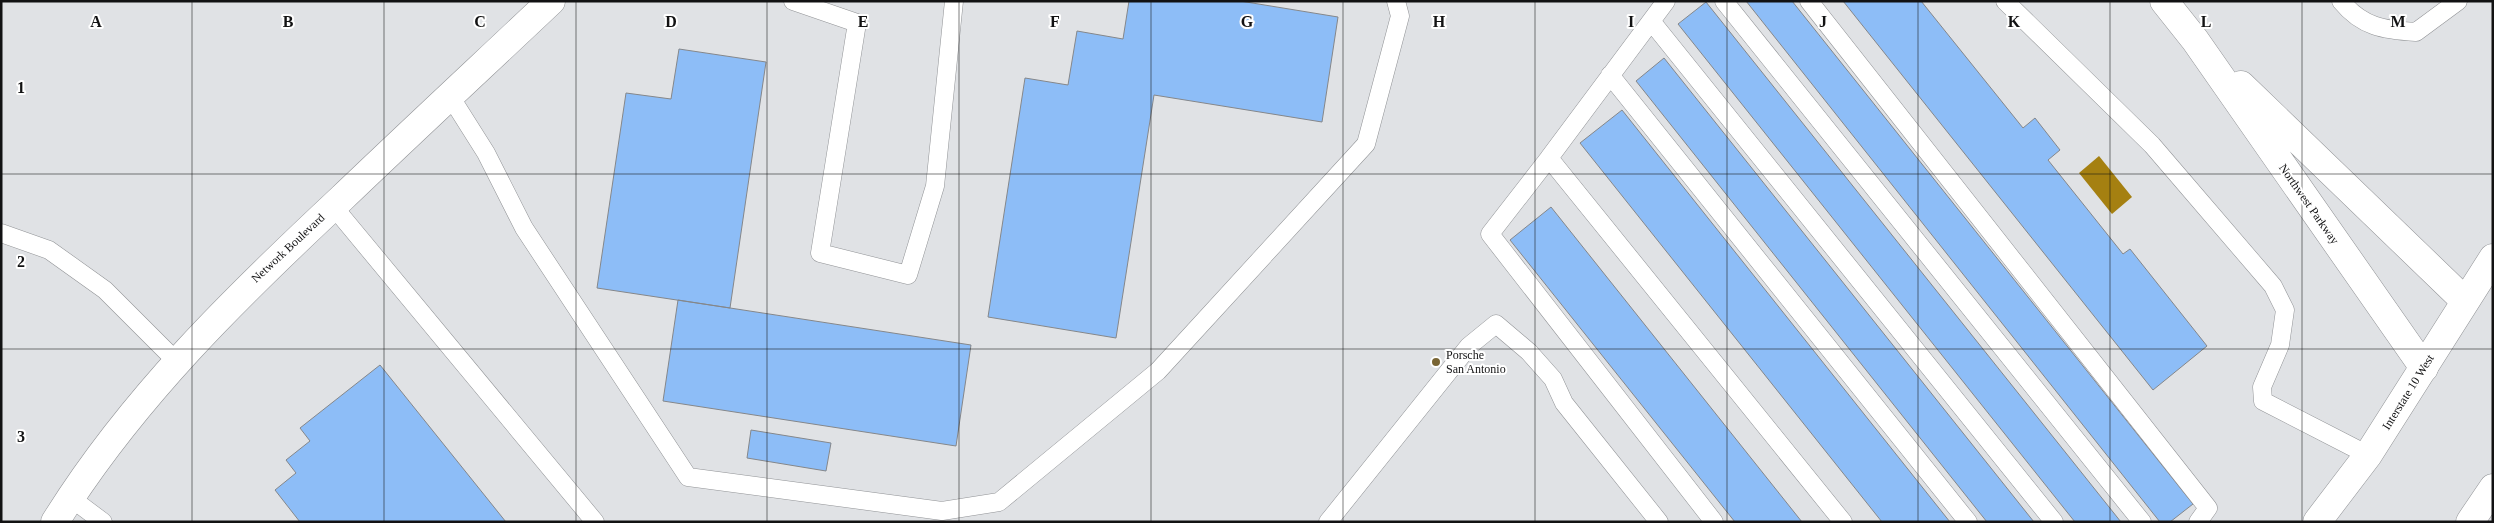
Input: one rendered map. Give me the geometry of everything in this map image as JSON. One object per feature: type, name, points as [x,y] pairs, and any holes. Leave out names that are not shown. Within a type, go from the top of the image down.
[{"type":"main road","name":"Network Boulevard","points":[[55,522],[107,446],[177,362],[239,295],[551,1]]},
{"type":"main road","name":"Northwest Parkway","points":[[2164,1],[2195,40],[2424,368]]},
{"type":"main road","name":"Northwest Parkway","points":[[2195,40],[2466,301]]},
{"type":"main road","name":"Interstate 10 West","points":[[2317,522],[2368,455],[2493,258]]},
{"type":"main road","points":[[2470,522],[2493,488]]},
{"type":"lane","points":[[793,1],[857,23],[820,253],[908,275],[935,186],[954,1]]},
{"type":"lane","points":[[450,96],[486,153],[524,228],[688,477],[942,511],[999,502],[1158,371],[1366,144],[1400,16],[1396,1]]},
{"type":"lane","points":[[1666,1],[1490,234],[1714,522]]},
{"type":"lane","points":[[1724,1],[2142,522]]},
{"type":"lane","points":[[1809,1],[2208,508],[2198,522]]},
{"type":"lane","points":[[2005,1],[2152,145],[2273,286],[2285,310],[2280,345],[2262,387],[2263,401],[2368,455]]},
{"type":"lane","points":[[2341,1],[2352,15],[2382,29],[2416,32],[2458,1]]},
{"type":"lane","points":[[1651,21],[2054,522]]},
{"type":"lane","points":[[1610,75],[1968,522]]},
{"type":"lane","points":[[1549,158],[1843,522]]},
{"type":"lane","points":[[333,206],[595,522]]},
{"type":"lane","points":[[1,233],[49,250],[105,290],[177,362]]},
{"type":"lane","points":[[1328,522],[1469,346],[1496,324],[1529,352],[1553,379],[1564,403],[1659,522]]},
{"type":"lane","points":[[71,498],[103,522]]},
{"type":"shaded area","points":[[2099,156],[2132,197],[2112,214],[2079,173]]},
{"type":"building","points":[[1129,1],[1240,1],[1338,17],[1322,122],[1154,95],[1116,338],[988,317],[1025,78],[1068,85],[1077,31],[1123,39]]},
{"type":"building","points":[[1746,1],[1792,1],[2193,504],[2170,522],[2160,522]]},
{"type":"building","points":[[1843,1],[1921,1],[2023,128],[2035,118],[2060,150],[2048,160],[2123,254],[2130,249],[2207,346],[2153,390]]},
{"type":"building","points":[[1706,2],[2121,522],[2075,522],[1678,24]]},
{"type":"building","points":[[679,49],[766,62],[730,308],[597,288],[626,93],[671,99]]},
{"type":"building","points":[[1664,58],[2034,522],[1987,522],[1636,81]]},
{"type":"building","points":[[1622,110],[1950,522],[1882,522],[1580,143]]},
{"type":"building","points":[[1551,207],[1802,522],[1735,522],[1510,240]]},
{"type":"building","points":[[678,300],[971,345],[956,446],[663,401]]},
{"type":"building","points":[[380,365],[506,522],[300,522],[275,490],[296,473],[286,460],[310,441],[300,428]]},
{"type":"building","points":[[751,430],[831,443],[826,471],[747,458]]},
{"type":"place","name":"Porsche San Antonio","points":[[1436,362]]}]
